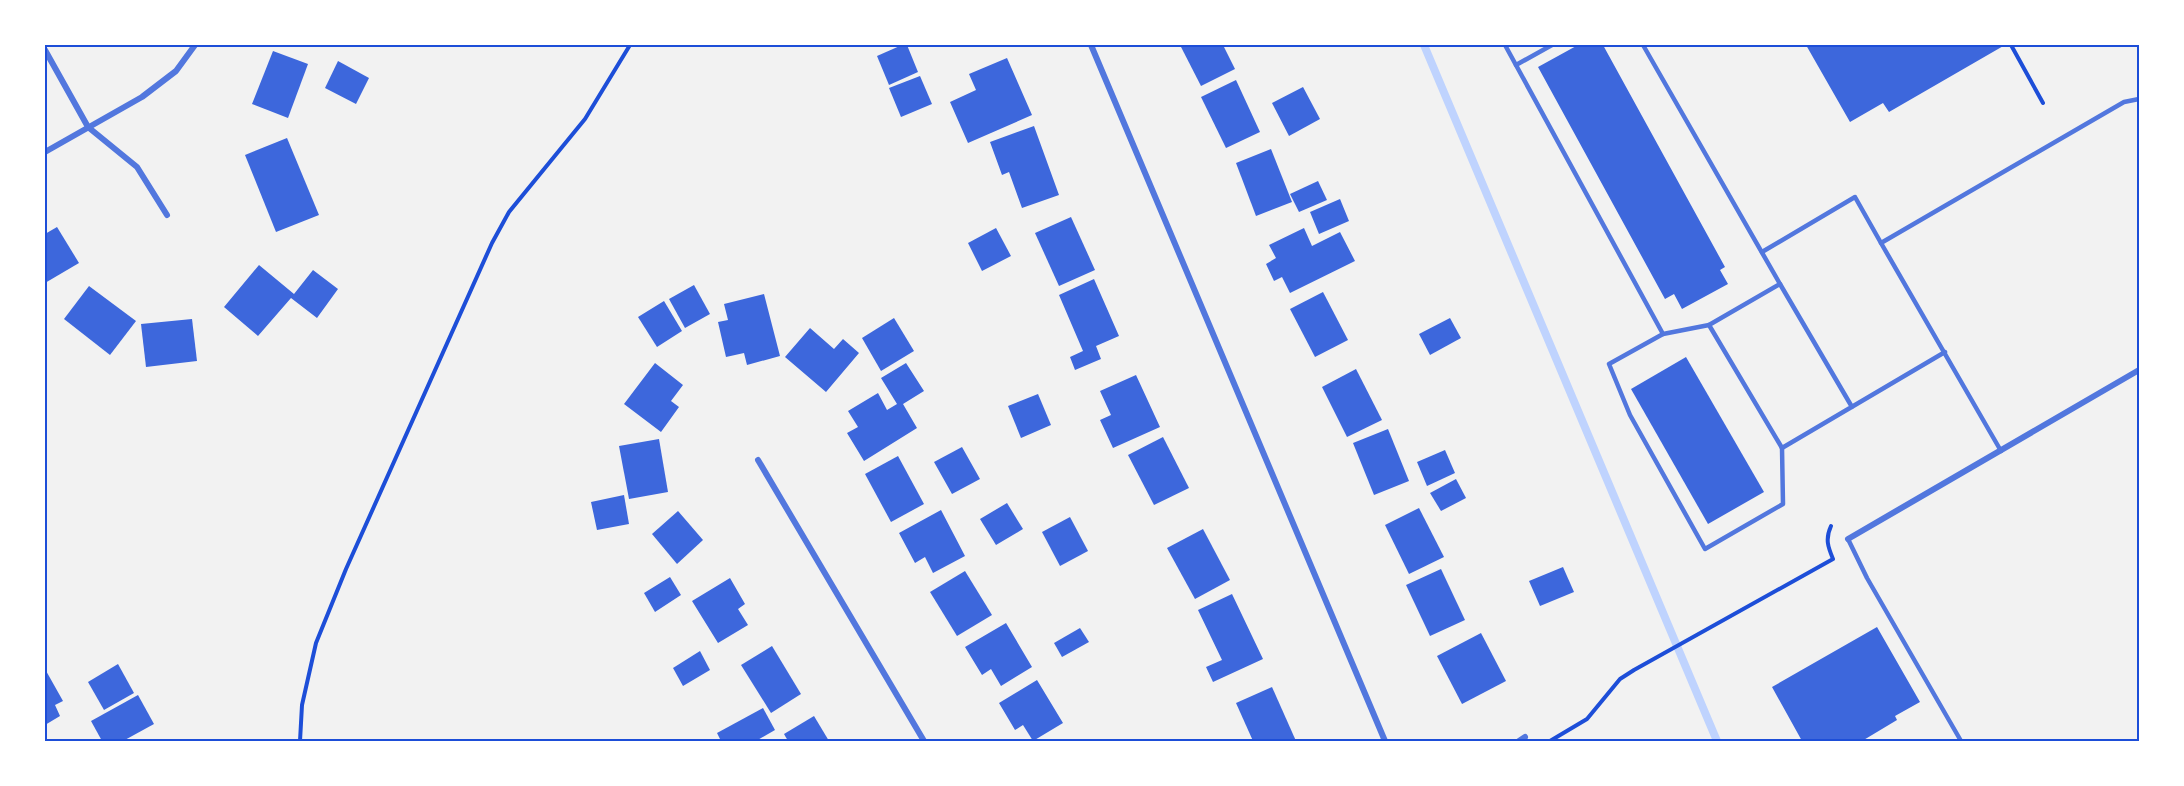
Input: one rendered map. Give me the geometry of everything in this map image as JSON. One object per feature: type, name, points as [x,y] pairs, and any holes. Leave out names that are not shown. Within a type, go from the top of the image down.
[{"type":"street","points":[[45,152],[142,97],[176,71],[195,45]]},
{"type":"street","points":[[1091,45],[1385,741]]},
{"type":"street","points":[[45,50],[88,127],[137,167],[167,215]]},
{"type":"street","points":[[1848,539],[2139,370]]},
{"type":"street","points":[[758,460],[924,741]]},
{"type":"lane","points":[[1505,45],[1663,334]]},
{"type":"lane","points":[[1516,65],[1552,45]]},
{"type":"lane","points":[[1643,45],[1851,407]]},
{"type":"lane","points":[[1881,243],[2124,102],[2139,99]]},
{"type":"lane","points":[[1762,252],[1855,197],[2001,451]]},
{"type":"lane","points":[[1709,325],[1782,448],[1783,504],[1705,549],[1629,415],[1609,364],[1663,334],[1709,325],[1780,284]]},
{"type":"lane","points":[[1782,448],[1945,352]]},
{"type":"lane","points":[[1848,539],[1867,578],[1961,741]]},
{"type":"path","points":[[300,741],[302,705],[316,643],[346,569],[492,243],[509,212],[585,119],[630,45]]},
{"type":"path","points":[[2011,45],[2043,104]]},
{"type":"path","points":[[1550,741],[1587,719],[1620,679],[1833,559],[1827,545],[1827,535],[1831,526]]},
{"type":"building","points":[[907,45],[918,72],[889,85],[877,56]]},
{"type":"building","points":[[1180,45],[1223,45],[1235,69],[1201,86]]},
{"type":"building","points":[[1578,45],[1603,45],[1725,267],[1720,270],[1728,284],[1682,309],[1674,294],[1665,299],[1538,67]]},
{"type":"building","points":[[1806,45],[2005,45],[1889,112],[1883,103],[1850,122]]},
{"type":"building","points":[[273,51],[308,64],[288,118],[252,104]]},
{"type":"building","points":[[1007,58],[1032,115],[968,143],[950,102],[976,90],[969,74]]},
{"type":"building","points":[[338,61],[369,78],[356,104],[325,88]]},
{"type":"building","points":[[920,76],[932,104],[901,117],[889,88]]},
{"type":"building","points":[[1236,80],[1260,132],[1226,148],[1201,97]]},
{"type":"building","points":[[1303,87],[1320,119],[1289,136],[1272,103]]},
{"type":"building","points":[[1034,126],[1059,195],[1022,208],[1009,172],[1002,175],[990,142]]},
{"type":"building","points":[[287,138],[319,215],[276,232],[245,155]]},
{"type":"building","points":[[1271,149],[1292,202],[1256,216],[1236,163]]},
{"type":"building","points":[[1318,181],[1327,200],[1299,212],[1290,194]]},
{"type":"building","points":[[1340,199],[1349,221],[1319,234],[1310,212]]},
{"type":"building","points":[[1071,217],[1095,270],[1059,286],[1035,233]]},
{"type":"building","points":[[57,227],[79,263],[45,283],[45,234]]},
{"type":"building","points":[[996,228],[1011,256],[982,271],[968,243]]},
{"type":"building","points":[[1304,228],[1312,246],[1340,232],[1355,261],[1290,293],[1282,277],[1274,281],[1266,264],[1276,258],[1269,245]]},
{"type":"building","points":[[259,265],[294,294],[313,270],[338,289],[317,318],[291,298],[258,336],[224,307]]},
{"type":"building","points":[[1094,279],[1119,336],[1096,346],[1101,359],[1075,370],[1070,357],[1083,351],[1059,295]]},
{"type":"building","points":[[694,285],[710,314],[685,328],[669,299]]},
{"type":"building","points":[[89,286],[136,321],[110,355],[64,319]]},
{"type":"building","points":[[1323,292],[1348,340],[1315,357],[1290,309]]},
{"type":"building","points":[[764,294],[780,356],[747,365],[744,353],[726,357],[718,322],[728,320],[724,304]]},
{"type":"building","points":[[664,301],[682,331],[657,347],[638,317]]},
{"type":"building","points":[[894,318],[914,351],[881,371],[862,338]]},
{"type":"building","points":[[1450,318],[1461,338],[1430,355],[1419,334]]},
{"type":"building","points":[[192,319],[197,361],[146,367],[141,324]]},
{"type":"building","points":[[810,328],[834,349],[843,339],[859,353],[826,392],[785,357]]},
{"type":"building","points":[[1686,357],[1764,492],[1708,524],[1631,389]]},
{"type":"building","points":[[655,363],[683,385],[671,401],[679,407],[661,432],[624,404]]},
{"type":"building","points":[[906,363],[924,391],[903,404],[917,428],[864,461],[847,433],[858,427],[848,411],[878,393],[887,410],[897,404],[881,378]]},
{"type":"building","points":[[1356,369],[1382,420],[1347,437],[1322,387]]},
{"type":"building","points":[[1136,375],[1160,427],[1113,448],[1100,420],[1111,415],[1100,391]]},
{"type":"building","points":[[1038,394],[1051,425],[1021,438],[1008,406]]},
{"type":"building","points":[[1388,429],[1409,481],[1374,495],[1353,443]]},
{"type":"building","points":[[1163,437],[1189,488],[1154,505],[1128,455]]},
{"type":"building","points":[[659,439],[668,492],[629,499],[619,446]]},
{"type":"building","points":[[962,447],[980,479],[952,494],[934,462]]},
{"type":"building","points":[[1445,450],[1455,473],[1427,486],[1417,462]]},
{"type":"building","points":[[898,456],[924,504],[891,522],[865,474]]},
{"type":"building","points":[[1456,479],[1466,498],[1441,511],[1430,493]]},
{"type":"building","points":[[624,495],[629,524],[597,530],[591,502]]},
{"type":"building","points":[[1007,503],[1023,529],[996,545],[980,519]]},
{"type":"building","points":[[1419,508],[1444,557],[1409,574],[1385,525]]},
{"type":"building","points":[[941,510],[965,556],[933,573],[925,557],[915,563],[899,533]]},
{"type":"building","points":[[678,511],[703,540],[677,564],[652,534]]},
{"type":"building","points":[[1070,517],[1088,551],[1060,566],[1042,532]]},
{"type":"building","points":[[1203,529],[1230,580],[1195,599],[1167,548]]},
{"type":"building","points":[[1563,567],[1574,592],[1540,606],[1529,581]]},
{"type":"building","points":[[1441,569],[1465,620],[1430,636],[1406,585]]},
{"type":"building","points":[[965,571],[992,615],[957,636],[930,592]]},
{"type":"building","points":[[670,577],[681,595],[655,612],[644,593]]},
{"type":"building","points":[[730,578],[745,604],[738,609],[748,625],[718,643],[692,601]]},
{"type":"building","points":[[1232,594],[1263,659],[1213,682],[1206,667],[1222,660],[1198,610]]},
{"type":"building","points":[[1006,623],[1032,667],[1001,686],[991,669],[982,675],[965,647]]},
{"type":"building","points":[[1877,627],[1920,702],[1895,716],[1897,720],[1862,741],[1802,741],[1772,687]]},
{"type":"building","points":[[1080,628],[1089,642],[1062,657],[1054,643]]},
{"type":"building","points":[[1481,633],[1506,681],[1462,704],[1437,656]]},
{"type":"building","points":[[772,646],[801,694],[771,713],[741,665]]},
{"type":"building","points":[[700,651],[710,670],[683,686],[673,668]]},
{"type":"building","points":[[118,664],[134,693],[104,710],[88,682]]},
{"type":"building","points":[[45,669],[63,701],[55,705],[60,716],[45,725]]},
{"type":"building","points":[[1037,680],[1063,723],[1033,741],[1023,725],[1015,730],[999,703]]},
{"type":"building","points":[[1272,687],[1296,741],[1253,741],[1236,703]]},
{"type":"building","points":[[138,695],[154,724],[123,741],[102,741],[91,721]]},
{"type":"building","points":[[763,708],[775,730],[756,741],[721,741],[717,733]]},
{"type":"building","points":[[814,716],[829,741],[788,741],[784,734]]},
{"type":"waterway","points":[[1424,45],[1717,741]]}]
